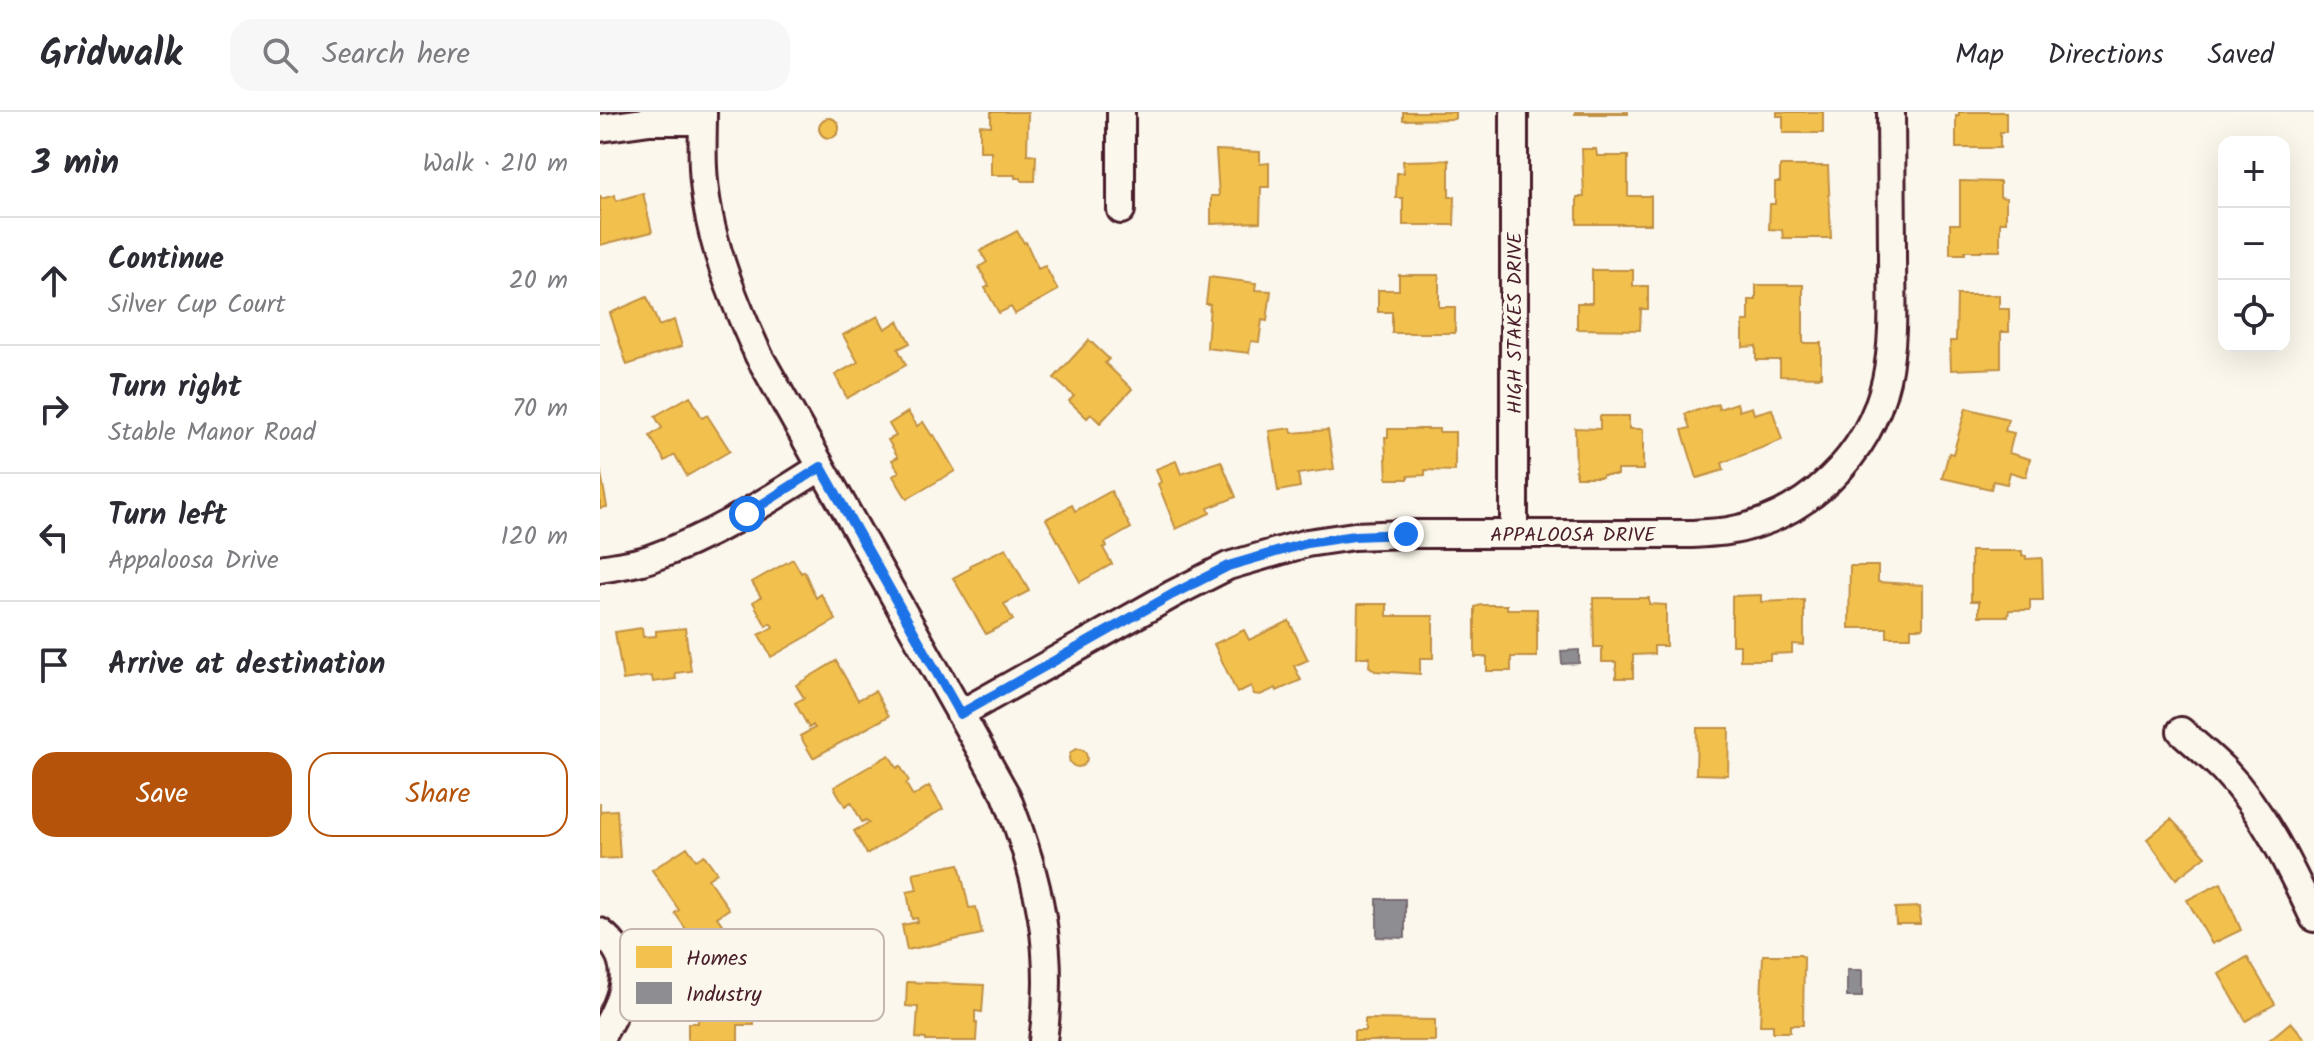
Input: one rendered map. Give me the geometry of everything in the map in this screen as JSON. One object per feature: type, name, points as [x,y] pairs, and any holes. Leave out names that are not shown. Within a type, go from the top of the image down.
[{"type":"street","points":[[1121,112],[1121,210]]},
{"type":"street","name":"HIGH STAKES DRIVE","points":[[1514,112],[1514,534]]},
{"type":"street","name":"APPALOOSA DRIVE","points":[[960,714],[1173,594],[1228,566],[1266,553],[1354,536],[1691,534],[1729,531],[1791,508],[1824,485],[1847,463],[1866,437],[1879,408],[1892,332],[1891,112]]},
{"type":"street","points":[[600,128],[703,116],[703,170],[709,211],[736,305],[759,356],[1006,795],[1024,839],[1041,898],[1048,952],[1043,1041]]},
{"type":"street","points":[[600,569],[646,560],[699,539],[747,514],[821,467]]},
{"type":"street","points":[[2181,731],[2223,768],[2246,795],[2270,830],[2314,918]]},
{"type":"street","points":[[600,932],[620,956]]},
{"type":"street","points":[[600,1038],[620,1001]]},
{"type":"building: Homes","points":[[991,112],[1028,112],[1027,154],[1036,155],[1035,181],[1022,181],[1015,175],[991,175],[991,151],[980,151],[980,125],[991,126]]},
{"type":"building: Homes","points":[[1403,112],[1455,112],[1455,119],[1403,120]]},
{"type":"building: Homes","points":[[1628,112],[1628,114],[1575,114]]},
{"type":"building: Homes","points":[[1777,112],[1823,112],[1823,133],[1783,133],[1783,116],[1777,116]]},
{"type":"building: Homes","points":[[1959,112],[2006,112],[2006,132],[2000,132],[2000,148],[1956,148],[1956,116]]},
{"type":"building: Homes","points":[[825,118],[833,118],[839,128],[833,138],[825,138],[819,132],[819,124]]},
{"type":"building: Homes","points":[[1582,149],[1596,149],[1597,156],[1628,156],[1628,196],[1651,196],[1651,224],[1577,224],[1577,197],[1584,197]]},
{"type":"building: Homes","points":[[1216,150],[1260,152],[1260,164],[1269,163],[1269,187],[1261,187],[1260,222],[1211,224],[1211,196],[1219,196]]},
{"type":"building: Homes","points":[[1449,160],[1449,197],[1455,197],[1454,225],[1403,225],[1403,198],[1396,198],[1397,173],[1404,173],[1403,161]]},
{"type":"building: Homes","points":[[1780,166],[1828,166],[1831,238],[1783,238],[1782,230],[1769,229],[1770,204],[1775,204],[1775,182],[1780,182]]},
{"type":"building: Homes","points":[[1960,181],[2000,182],[2000,197],[2006,198],[2006,222],[2000,222],[2000,251],[1950,254],[1950,224],[1960,224]]},
{"type":"building: Homes","points":[[643,193],[652,232],[600,245],[600,195],[601,199],[615,195],[616,201]]},
{"type":"building: Homes","points":[[1017,231],[1026,242],[1038,269],[1045,266],[1058,290],[1015,314],[1011,307],[999,313],[985,288],[989,286],[979,267],[987,262],[980,251]]},
{"type":"building: Homes","points":[[1592,270],[1633,270],[1633,286],[1648,286],[1648,309],[1641,309],[1640,330],[1577,329],[1577,303],[1592,303]]},
{"type":"building: Homes","points":[[1399,275],[1439,275],[1439,307],[1455,307],[1455,333],[1392,333],[1392,312],[1378,312],[1378,290],[1399,290]]},
{"type":"building: Homes","points":[[1209,277],[1256,283],[1255,290],[1271,291],[1267,321],[1262,320],[1259,342],[1251,341],[1249,353],[1207,348]]},
{"type":"building: Homes","points":[[1756,285],[1803,285],[1803,343],[1821,343],[1821,377],[1780,376],[1780,360],[1756,360],[1756,346],[1743,347],[1743,321],[1749,321],[1749,300],[1756,300]]},
{"type":"building: Homes","points":[[1957,295],[1999,295],[1999,309],[2009,309],[2009,332],[2001,332],[2001,368],[1951,370],[1950,341],[1956,341]]},
{"type":"building: Homes","points":[[647,297],[659,326],[674,320],[682,346],[627,365],[610,313]]},
{"type":"building: Homes","points":[[878,316],[885,329],[898,321],[910,343],[898,349],[906,365],[847,398],[835,375],[858,362],[843,335]]},
{"type":"building: Homes","points":[[1089,340],[1109,359],[1105,363],[1132,389],[1100,423],[1091,414],[1087,418],[1069,401],[1074,396],[1054,378]]},
{"type":"building: Homes","points":[[690,396],[702,418],[707,415],[730,451],[687,476],[675,455],[665,461],[650,436],[662,428],[655,416]]},
{"type":"building: Homes","points":[[1737,403],[1739,411],[1752,407],[1754,414],[1772,409],[1782,440],[1722,463],[1724,470],[1697,478],[1682,430],[1690,428],[1685,414],[1718,404],[1719,409]]},
{"type":"building: Homes","points":[[1966,408],[2008,419],[2005,431],[2014,433],[2009,453],[2030,459],[2026,477],[2010,472],[2007,484],[1993,481],[1991,489],[1942,478],[1949,453],[1953,454]]},
{"type":"building: Homes","points":[[908,412],[917,426],[923,422],[934,435],[955,471],[907,499],[893,476],[899,472],[892,460],[898,457],[888,440],[896,436],[889,424]]},
{"type":"building: Homes","points":[[1600,416],[1629,416],[1629,429],[1643,429],[1643,470],[1617,470],[1617,475],[1602,477],[1576,477],[1575,428],[1600,429]]},
{"type":"building: Homes","points":[[1291,428],[1292,433],[1328,430],[1334,469],[1298,474],[1300,487],[1278,491],[1269,431]]},
{"type":"building: Homes","points":[[1388,429],[1455,432],[1455,471],[1425,470],[1425,475],[1387,479],[1385,437],[1388,437]]},
{"type":"building: Homes","points":[[1176,461],[1181,474],[1221,461],[1236,497],[1208,508],[1210,513],[1176,529],[1158,484],[1161,482],[1156,469]]},
{"type":"building: Homes","points":[[600,468],[607,507],[600,508]]},
{"type":"building: Homes","points":[[1111,491],[1131,528],[1105,543],[1107,546],[1103,548],[1112,564],[1080,582],[1046,519],[1072,505],[1075,511]]},
{"type":"building: Homes","points":[[1006,548],[1029,591],[1004,604],[1013,620],[986,634],[953,578],[971,568],[970,565]]},
{"type":"building: Homes","points":[[1971,551],[2022,551],[2026,559],[2042,558],[2043,600],[2030,600],[2030,610],[2009,610],[2008,616],[1979,616],[1979,601],[1971,601]]},
{"type":"building: Homes","points":[[793,559],[801,573],[804,571],[816,598],[821,594],[836,620],[771,657],[759,635],[773,627],[770,623],[766,626],[753,602],[761,597],[752,582]]},
{"type":"building: Homes","points":[[1850,566],[1878,566],[1878,582],[1923,585],[1923,628],[1911,628],[1911,637],[1887,637],[1887,628],[1849,628]]},
{"type":"building: Homes","points":[[1761,595],[1761,602],[1804,600],[1804,645],[1792,644],[1792,653],[1770,654],[1770,660],[1740,660],[1740,645],[1732,645],[1732,596]]},
{"type":"building: Homes","points":[[1593,598],[1649,598],[1649,604],[1666,605],[1666,646],[1654,646],[1654,654],[1633,655],[1633,678],[1616,678],[1616,662],[1602,662],[1602,647],[1594,647]]},
{"type":"building: Homes","points":[[1358,604],[1387,604],[1387,616],[1433,616],[1433,658],[1420,658],[1420,674],[1375,671],[1369,666],[1370,657],[1357,657]]},
{"type":"building: Homes","points":[[1475,607],[1537,609],[1537,657],[1511,657],[1511,671],[1487,671],[1487,657],[1475,657]]},
{"type":"building: Homes","points":[[1289,621],[1308,660],[1294,666],[1301,680],[1260,695],[1254,694],[1251,686],[1237,693],[1214,644],[1244,630],[1249,640]]},
{"type":"building: Homes","points":[[642,628],[643,637],[656,636],[656,631],[685,628],[691,671],[675,673],[676,679],[653,682],[652,676],[623,680],[615,632]]},
{"type":"building: Homes","points":[[836,661],[858,700],[875,691],[889,716],[813,758],[800,736],[815,728],[813,725],[809,728],[795,703],[804,698],[796,685]]},
{"type":"building: Homes","points":[[1697,728],[1729,728],[1728,775],[1696,774]]},
{"type":"building: Homes","points":[[1078,749],[1087,758],[1078,767],[1069,758]]},
{"type":"building: Homes","points":[[889,755],[909,781],[906,784],[913,796],[929,786],[943,809],[867,854],[854,831],[869,823],[866,820],[862,822],[851,802],[845,806],[834,787]]},
{"type":"building: Homes","points":[[617,810],[620,858],[600,859],[600,811]]},
{"type":"building: Homes","points":[[2171,819],[2206,856],[2176,879],[2147,839]]},
{"type":"building: Homes","points":[[687,847],[696,860],[704,855],[717,873],[708,879],[729,909],[717,917],[725,929],[686,929],[675,913],[679,910],[652,870]]},
{"type":"building: Homes","points":[[959,864],[969,908],[976,907],[982,934],[907,950],[902,925],[918,922],[917,918],[912,919],[907,892],[917,890],[913,873]]},
{"type":"building: Homes","points":[[2221,883],[2241,930],[2212,944],[2187,900]]},
{"type":"building: Homes","points":[[1919,907],[1920,924],[1896,924],[1895,908]]},
{"type":"building: Homes","points":[[1763,955],[1804,957],[1803,1025],[1790,1025],[1790,1032],[1773,1032],[1773,1025],[1760,1025]]},
{"type":"building: Homes","points":[[2247,957],[2275,1004],[2246,1021],[2219,974]]},
{"type":"building: Homes","points":[[907,982],[984,985],[982,1012],[975,1011],[976,1041],[926,1041],[916,1038],[918,1007],[906,1006]]},
{"type":"building: Homes","points":[[1365,1019],[1435,1020],[1435,1041],[1354,1041],[1354,1031],[1365,1031]]},
{"type":"building: Homes","points":[[754,1021],[754,1025],[738,1025],[738,1041],[688,1041],[688,1023]]},
{"type":"building: Homes","points":[[2291,1022],[2307,1041],[2268,1041]]},
{"type":"building: Industry","points":[[1579,650],[1579,663],[1562,664],[1561,651]]},
{"type":"building: Industry","points":[[1377,899],[1405,899],[1405,938],[1377,937]]},
{"type":"building: Industry","points":[[1847,970],[1862,970],[1862,997],[1847,997]]},
{"type":"route","points":[[747,514],[821,467],[960,714],[1228,566],[1307,543],[1354,536],[1406,534]]}]
